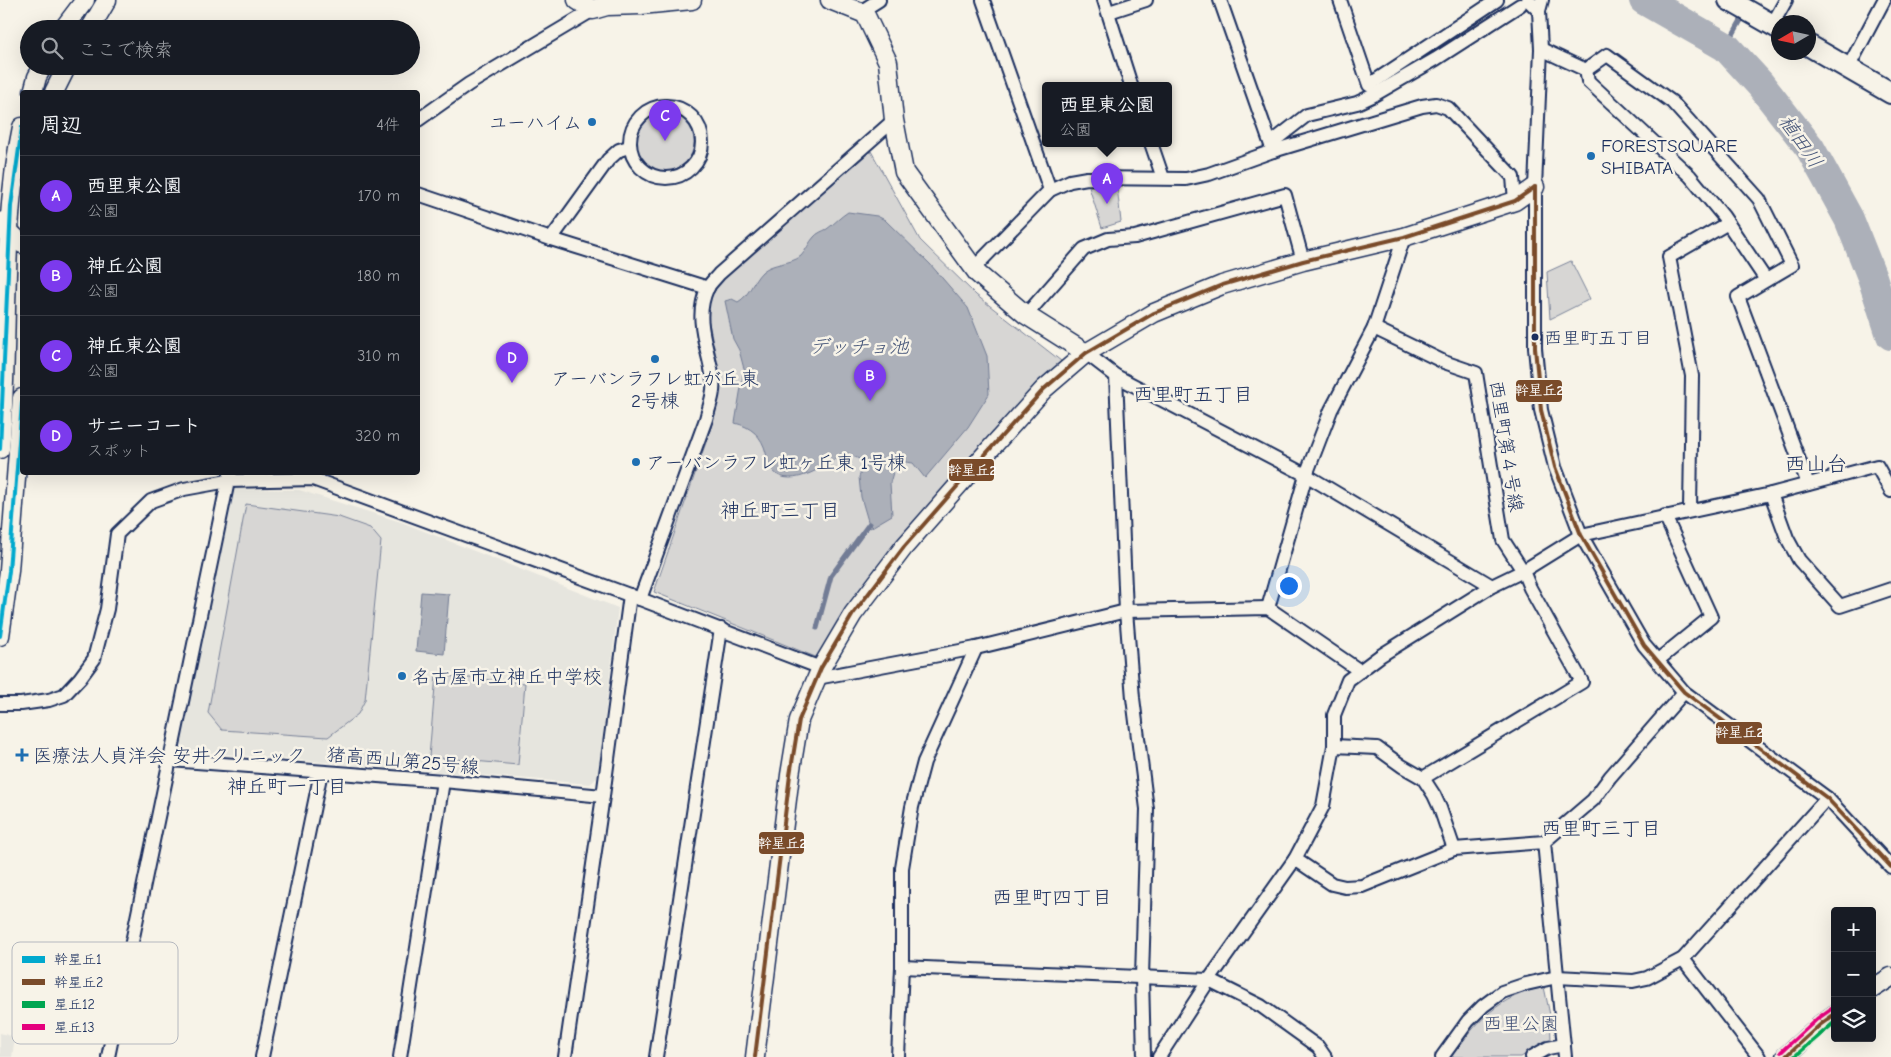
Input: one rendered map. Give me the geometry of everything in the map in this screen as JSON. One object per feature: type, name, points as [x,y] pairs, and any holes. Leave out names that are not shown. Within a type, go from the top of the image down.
[{"type":"main road","points":[[1733,2],[1770,23]]},
{"type":"main road","points":[[1816,50],[1891,93]]},
{"type":"street","points":[[70,20],[85,0]]},
{"type":"street","points":[[96,20],[108,0]]},
{"type":"street","points":[[577,0],[607,6],[692,0]]},
{"type":"street","points":[[830,0],[872,4],[865,14],[888,62],[894,120],[904,172],[978,274],[1026,315],[1086,353],[1116,376],[1306,475],[1492,586]]},
{"type":"street","points":[[983,0],[1050,190]]},
{"type":"street","points":[[1104,0],[1130,82]]},
{"type":"street","points":[[1109,12],[1146,0]]},
{"type":"street","points":[[1220,0],[1275,151]]},
{"type":"street","points":[[1340,0],[1369,85],[1497,0]]},
{"type":"street","points":[[1770,23],[1786,0]]},
{"type":"street","points":[[1848,68],[1884,0]]},
{"type":"street","points":[[1275,151],[1275,140],[1307,115],[1357,103],[1372,96],[1436,59],[1524,2],[1541,6],[1535,187],[1535,348],[1541,410],[1555,467],[1581,535],[1644,645],[1684,692],[1827,798],[1891,867]]},
{"type":"street","points":[[420,119],[469,84],[596,5]]},
{"type":"street","points":[[1541,49],[1586,70]]},
{"type":"street","points":[[1586,70],[1607,55],[1672,102],[1759,199],[1792,265],[1738,297],[1808,484]]},
{"type":"street","points":[[1586,70],[1588,80],[1690,176],[1728,223],[1766,280]]},
{"type":"street","points":[[33,90],[38,75]]},
{"type":"street","points":[[55,90],[62,75]]},
{"type":"street","points":[[974,268],[1050,190],[1070,181],[1087,178],[1186,179],[1209,174],[1275,151],[1422,106],[1436,104],[1448,108],[1513,177],[1515,201]]},
{"type":"street","points":[[657,106],[673,106],[692,116],[702,135],[699,159],[690,171],[672,179],[650,176],[636,165],[629,147],[630,133],[640,115],[657,106]]},
{"type":"street","points":[[565,1057],[636,597],[711,402],[714,382],[701,327],[700,312],[708,288],[719,274],[894,120]]},
{"type":"street","points":[[0,449],[3,222],[15,152],[20,134]]},
{"type":"street","points":[[551,239],[608,160],[619,150],[629,147]]},
{"type":"street","points":[[1152,147],[1163,178]]},
{"type":"street","points":[[755,1057],[790,775],[799,720],[819,673],[853,614],[904,547],[1044,389],[1086,353],[1162,310],[1222,285],[1303,261],[1404,237],[1515,201],[1535,187]]},
{"type":"street","points":[[420,195],[551,239],[708,288]]},
{"type":"street","points":[[1026,315],[1084,249],[1108,239],[1134,237],[1285,195],[1303,261]]},
{"type":"street","points":[[3,222],[20,242]]},
{"type":"street","points":[[1690,510],[1692,376],[1669,257],[1728,223]]},
{"type":"street","points":[[1268,608],[1306,475],[1331,410],[1374,328],[1404,237]]},
{"type":"street","name":"西里町第４号線","points":[[1374,328],[1444,362],[1476,373],[1504,540],[1523,571]]},
{"type":"street","points":[[1116,376],[1126,611],[1133,698],[1147,809],[1142,977],[1144,1057]]},
{"type":"street","points":[[0,636],[9,571],[20,425]]},
{"type":"street","points":[[1159,1057],[1209,980],[1295,859],[1324,806],[1334,746],[1334,715],[1348,680],[1380,656],[1492,586],[1523,571],[1581,535],[1771,494],[1877,466],[1891,491]]},
{"type":"street","points":[[132,942],[229,477]]},
{"type":"street","points":[[0,704],[22,704],[64,695],[94,659],[107,609],[117,534],[151,501],[184,489],[229,477],[312,479],[721,629],[819,673],[976,648],[1126,611],[1268,608],[1360,671]]},
{"type":"street","points":[[1771,494],[1788,538],[1799,560],[1840,606],[1891,589]]},
{"type":"street","points":[[1658,660],[1711,617],[1665,516]]},
{"type":"street","points":[[1423,778],[1582,682],[1530,588],[1523,571]]},
{"type":"street","points":[[656,1057],[721,629]]},
{"type":"street","points":[[898,1057],[902,967],[902,868],[912,808],[924,762],[976,648]]},
{"type":"street","points":[[1295,859],[1332,884],[1345,887],[1362,886],[1454,849],[1544,842],[1593,800],[1610,777],[1684,692]]},
{"type":"street","points":[[1334,746],[1377,748],[1423,778],[1440,808],[1454,849]]},
{"type":"street","name":"猪高西山第25号線","points":[[170,760],[443,781],[604,796]]},
{"type":"street","points":[[262,1057],[321,772]]},
{"type":"street","points":[[400,1057],[443,781]]},
{"type":"street","points":[[1442,1057],[1468,1021],[1483,1006],[1502,992],[1557,977],[1633,981],[1647,978],[1682,959],[1827,798]]},
{"type":"street","points":[[1532,1057],[1548,1048],[1564,1051],[1544,842]]},
{"type":"street","points":[[1682,959],[1759,1057]]},
{"type":"street","points":[[902,967],[1209,980],[1261,1006],[1318,1047],[1325,1057]]},
{"type":"street","points":[[1876,986],[1891,976]]},
{"type":"street","points":[[1785,1057],[1831,1017]]},
{"type":"street","points":[[108,1057],[111,1044]]},
{"type":"shaded area","name":"名古屋市立神丘中学校","points":[[232,489],[299,490],[401,522],[618,608],[598,777],[590,784],[187,751],[181,743]]},
{"type":"shaded area","points":[[0,1033],[12,1036],[12,1044],[14,1044],[12,1057],[0,1057]]},
{"type":"green space","points":[[665,113],[676,115],[689,126],[694,142],[692,153],[681,166],[665,171],[654,169],[641,158],[636,142],[638,131],[649,118]]},
{"type":"green space","points":[[871,151],[920,240],[976,295],[1061,361],[899,542],[818,658],[654,592],[711,428],[720,375],[706,309],[716,283]]},
{"type":"green space","points":[[1117,186],[1121,222],[1102,228],[1089,187]]},
{"type":"green space","points":[[1571,261],[1590,299],[1550,319],[1547,272]]},
{"type":"green space","points":[[246,504],[339,517],[370,528],[381,541],[365,700],[358,714],[328,737],[222,730],[208,713]]},
{"type":"green space","points":[[436,675],[525,683],[518,765],[429,757]]},
{"type":"green space","name":"西里公園","points":[[1544,987],[1550,1015],[1551,1040],[1521,1057],[1451,1057],[1470,1032],[1490,1012],[1514,997]]},
{"type":"water","name":"デッチョ池","points":[[848,212],[877,216],[885,220],[930,264],[968,308],[987,356],[989,394],[968,427],[925,478],[913,463],[906,462],[894,469],[890,483],[892,515],[870,528],[861,497],[859,477],[865,462],[845,452],[820,468],[800,477],[790,478],[781,476],[770,467],[759,437],[746,427],[735,423],[744,369],[739,350],[733,339],[725,301],[732,299],[738,302],[748,292],[762,272],[771,267],[797,259],[815,236]]},
{"type":"water","points":[[421,592],[449,594],[444,654],[416,651]]},
{"type":"waterway","name":"植田川","points":[[1644,0],[1726,47],[1760,84],[1810,148],[1849,219],[1872,277],[1891,335]]},
{"type":"waterway","points":[[1726,47],[1745,13]]},
{"type":"waterway","points":[[817,628],[831,576],[869,524]]},
{"type":"transit line","name":"幹星丘1","points":[[0,449],[11,206],[20,141]]},
{"type":"transit line","name":"幹星丘2","points":[[1535,187],[1535,348],[1541,410],[1555,467],[1581,535],[1644,645],[1684,692],[1827,798],[1891,867]]},
{"type":"transit line","name":"幹星丘2","points":[[755,1057],[790,775],[799,720],[821,668],[853,614],[904,547],[983,457],[1044,389],[1086,353],[1154,313],[1222,285],[1303,261],[1404,237],[1515,201],[1535,187]]},
{"type":"transit line","name":"幹星丘1","points":[[0,636],[9,571],[20,429]]},
{"type":"transit line","name":"星丘13","points":[[1781,1052],[1817,1019],[1831,1009]]},
{"type":"transit line","name":"幹星丘2","points":[[1785,1057],[1831,1017]]},
{"type":"transit line","name":"星丘12","points":[[1794,1057],[1831,1025]]},
{"type":"place","name":"ユーハイム","points":[[592,122]]},
{"type":"place","name":"神丘東公園","points":[[665,141]]},
{"type":"place","name":"FORESTSQUARE SHIBATA","points":[[1591,156]]},
{"type":"place","name":"西里東公園","points":[[1107,204]]},
{"type":"place","name":"西里町五丁目","points":[[1535,337]]},
{"type":"place","name":"アーバンラフレ虹が丘東 2号棟","points":[[655,359]]},
{"type":"place","name":"サニーコート","points":[[512,383]]},
{"type":"place","name":"神丘公園","points":[[870,401]]},
{"type":"place","name":"アーバンラフレ虹ヶ丘東 1号棟","points":[[636,462]]},
{"type":"place","name":"名古屋市立神丘中学校","points":[[402,676]]},
{"type":"place","name":"医療法人貞洋会 安井クリニック","points":[[22,755]]},
{"type":"district","name":"西里町五丁目","points":[[1193,394]]},
{"type":"district","name":"西山台","points":[[1816,464]]},
{"type":"district","name":"神丘町三丁目","points":[[780,510]]},
{"type":"district","name":"神丘町一丁目","points":[[287,786]]},
{"type":"district","name":"西里町三丁目","points":[[1601,828]]},
{"type":"district","name":"西里町四丁目","points":[[1052,897]]}]
